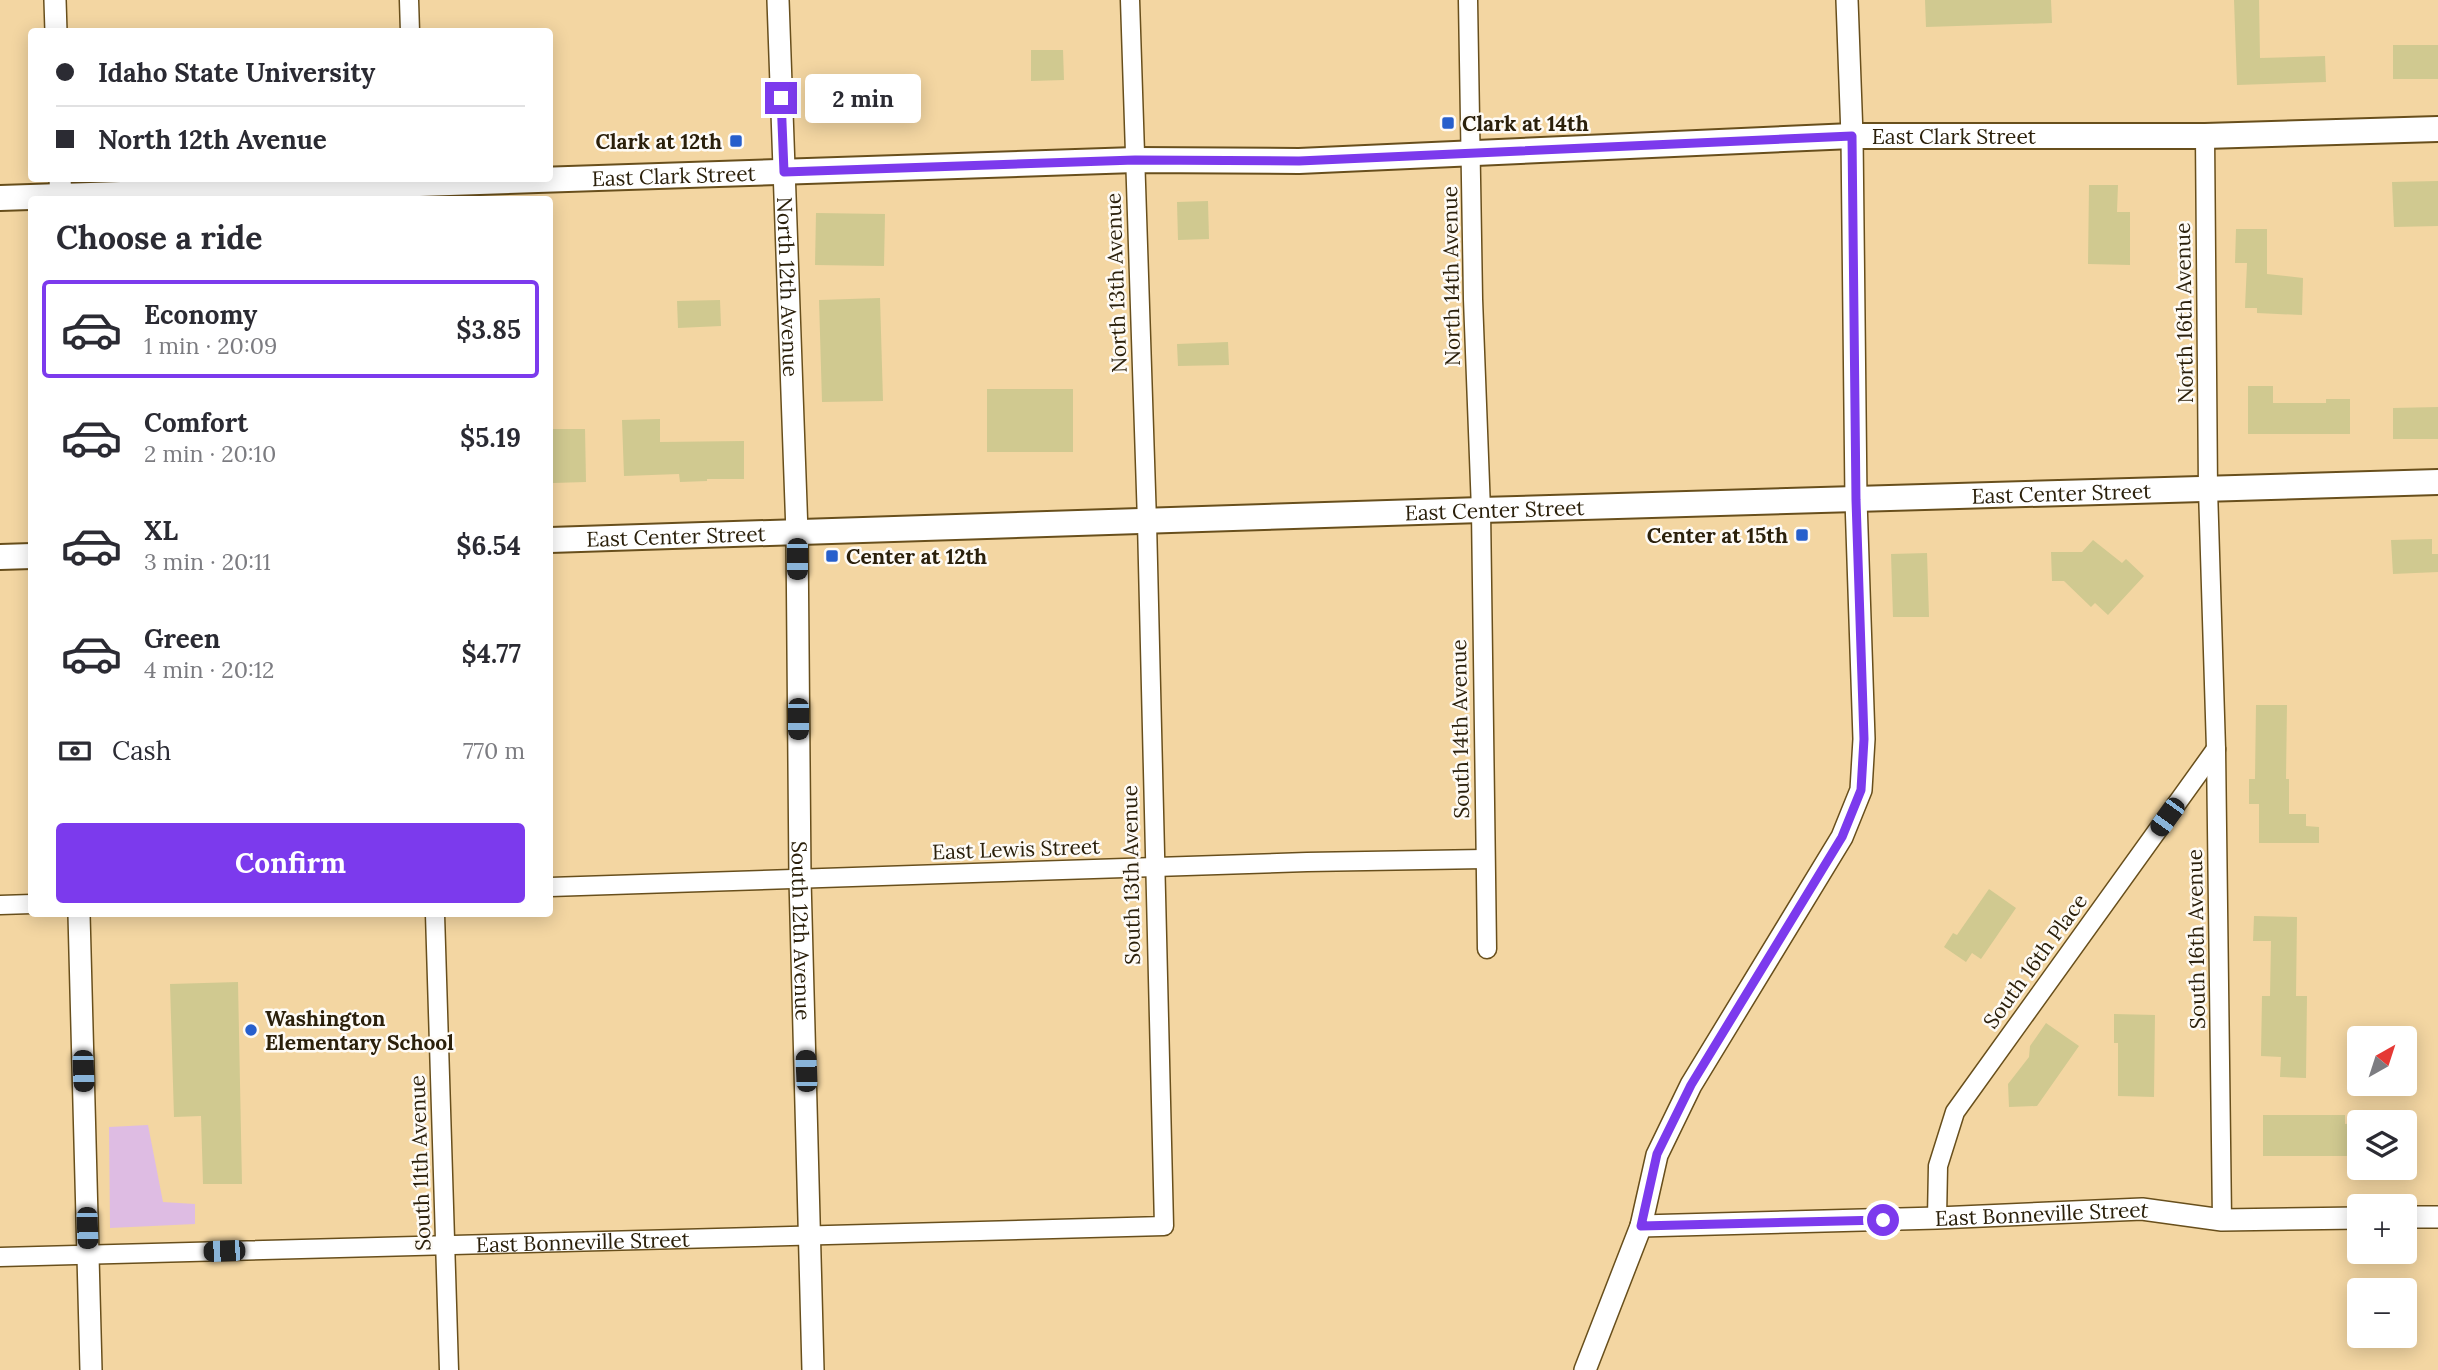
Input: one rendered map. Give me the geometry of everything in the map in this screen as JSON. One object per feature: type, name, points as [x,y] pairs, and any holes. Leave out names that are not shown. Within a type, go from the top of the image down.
[{"type":"main road","name":"East Clark Street","points":[[553,181],[1135,160],[1299,161],[1471,155],[1852,136],[2205,136],[2438,129]]},
{"type":"main road","name":"East Clark Street","points":[[0,198],[61,191],[414,187],[537,182]]},
{"type":"main road","name":"East Center Street","points":[[553,540],[2438,482]]},
{"type":"main road","points":[[0,558],[28,556]]},
{"type":"street","points":[[55,0],[56,28]]},
{"type":"street","points":[[409,0],[410,28]]},
{"type":"street","name":"North 12th Avenue","points":[[778,0],[797,533]]},
{"type":"street","name":"North 13th Avenue","points":[[1130,0],[1147,522]]},
{"type":"street","name":"North 14th Avenue","points":[[1468,0],[1473,299],[1481,510]]},
{"type":"street","points":[[1584,1370],[1641,1226],[1657,1154],[1691,1085],[1842,837],[1861,790],[1864,739],[1856,500],[1852,136],[1847,0]]},
{"type":"street","name":"North 16th Avenue","points":[[2205,136],[2208,489]]},
{"type":"street","name":"South 16th Avenue","points":[[2208,489],[2216,749],[2222,1220]]},
{"type":"street","name":"South 14th Avenue","points":[[1481,510],[1487,949]]},
{"type":"street","name":"South 13th Avenue","points":[[1147,522],[1164,1226]]},
{"type":"street","name":"South 12th Avenue","points":[[797,533],[800,879],[813,1370]]},
{"type":"street","name":"South 16th Place","points":[[1937,1218],[1938,1166],[1955,1112],[2216,749]]},
{"type":"street","name":"East Lewis Street","points":[[553,887],[1484,859]]},
{"type":"street","points":[[0,905],[28,904]]},
{"type":"street","points":[[79,917],[91,1370]]},
{"type":"street","name":"South 11th Avenue","points":[[435,917],[449,1370]]},
{"type":"street","name":"East Bonneville Street","points":[[1641,1226],[2143,1209],[2222,1220],[2347,1218]]},
{"type":"street","points":[[2417,1217],[2438,1217]]},
{"type":"street","name":"East Bonneville Street","points":[[0,1256],[1164,1226]]},
{"type":"shaded area","points":[[148,1125],[163,1202],[195,1204],[195,1224],[110,1228],[109,1127]]},
{"type":"building","points":[[1925,0],[2051,0],[2052,23],[1926,27]]},
{"type":"building","points":[[2234,0],[2259,0],[2260,58],[2325,56],[2326,82],[2237,85]]},
{"type":"building","points":[[2393,45],[2438,45],[2438,79],[2393,79]]},
{"type":"building","points":[[1031,50],[1063,50],[1064,80],[1031,81]]},
{"type":"building","points":[[2438,181],[2438,226],[2394,227],[2392,182]]},
{"type":"building","points":[[2089,185],[2118,185],[2117,212],[2130,212],[2130,265],[2088,264]]},
{"type":"building","points":[[1208,201],[1209,239],[1178,240],[1177,202]]},
{"type":"building","points":[[816,213],[885,214],[884,266],[815,265]]},
{"type":"building","points":[[2236,229],[2267,229],[2267,274],[2303,278],[2302,315],[2257,313],[2257,308],[2245,308],[2247,263],[2235,263]]},
{"type":"building","points":[[880,298],[883,401],[822,402],[819,300]]},
{"type":"building","points":[[720,300],[721,326],[678,328],[677,301]]},
{"type":"building","points":[[1228,342],[1229,365],[1178,366],[1177,344]]},
{"type":"building","points":[[2248,386],[2273,386],[2273,403],[2326,403],[2326,399],[2350,399],[2350,434],[2248,434]]},
{"type":"building","points":[[987,389],[1073,389],[1073,452],[987,452]]},
{"type":"building","points":[[2438,407],[2438,439],[2393,439],[2393,408]]},
{"type":"building","points":[[660,419],[660,442],[744,441],[744,479],[680,482],[679,474],[624,476],[622,420]]},
{"type":"building","points":[[553,429],[585,429],[586,482],[553,483]]},
{"type":"building","points":[[2432,539],[2432,554],[2438,554],[2438,572],[2393,574],[2391,540]]},
{"type":"building","points":[[2093,540],[2122,563],[2126,559],[2144,576],[2108,615],[2095,603],[2091,607],[2064,581],[2052,581],[2051,552],[2082,552]]},
{"type":"building","points":[[1927,553],[1929,617],[1893,617],[1891,554]]},
{"type":"building","points":[[2256,705],[2287,705],[2286,779],[2289,779],[2289,814],[2306,814],[2306,826],[2319,827],[2319,843],[2259,843],[2259,804],[2249,804],[2249,779],[2255,779]]},
{"type":"building","points":[[1989,889],[2016,908],[1981,959],[1972,953],[1966,962],[1944,947],[1953,933],[1957,935]]},
{"type":"building","points":[[2254,916],[2297,917],[2296,996],[2307,996],[2306,1078],[2280,1077],[2281,1057],[2261,1056],[2262,996],[2270,996],[2271,941],[2253,941]]},
{"type":"building","name":"Washington Elementary School","points":[[238,982],[242,1184],[203,1184],[201,1116],[174,1117],[170,984]]},
{"type":"building","points":[[2114,1014],[2155,1015],[2154,1097],[2118,1096],[2118,1043],[2114,1043]]},
{"type":"building","points":[[2046,1023],[2079,1046],[2037,1106],[2009,1107],[2008,1084],[2029,1057],[2030,1046]]},
{"type":"building","points":[[2263,1115],[2345,1115],[2347,1156],[2263,1156]]},
{"type":"place","name":"Clark at 14th","points":[[1448,123]]},
{"type":"place","name":"Clark at 12th","points":[[736,141]]},
{"type":"place","name":"Center at 15th","points":[[1802,535]]},
{"type":"place","name":"Center at 12th","points":[[832,556]]},
{"type":"place","name":"Washington Elementary School","points":[[251,1030]]},
{"type":"route","points":[[781,98],[784,172],[1135,160],[1299,161],[1852,136],[1856,500],[1864,739],[1861,790],[1842,837],[1691,1085],[1657,1154],[1641,1226],[1883,1220]]}]
